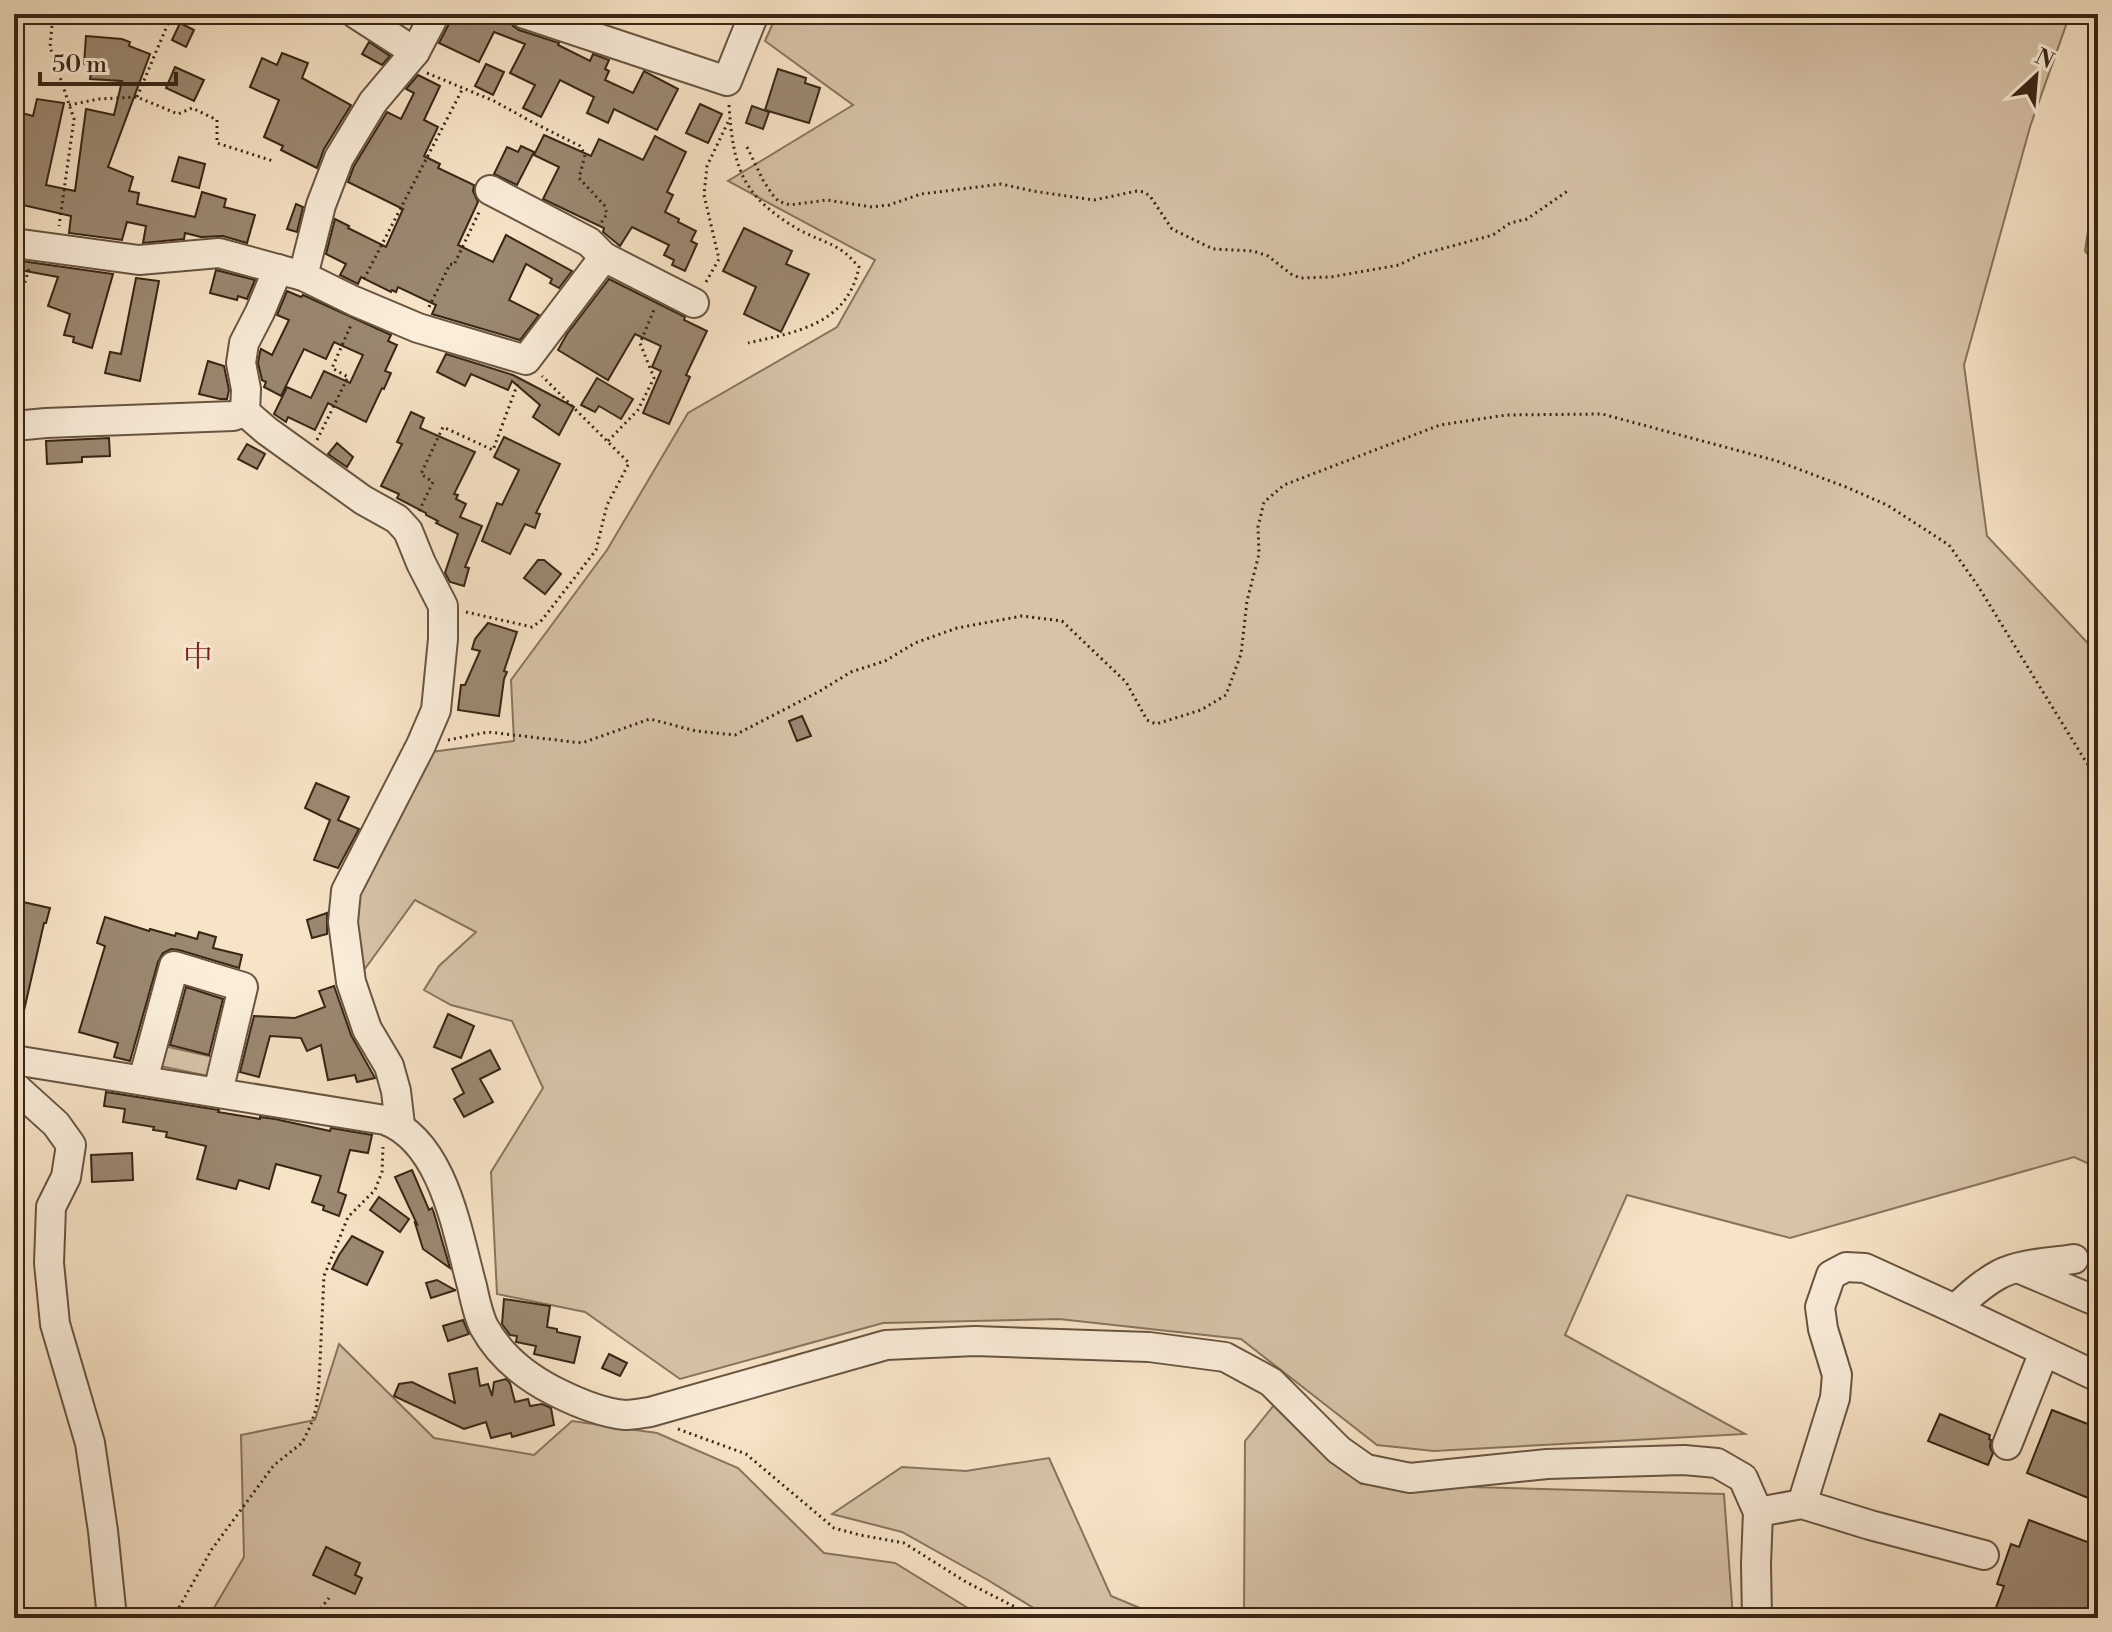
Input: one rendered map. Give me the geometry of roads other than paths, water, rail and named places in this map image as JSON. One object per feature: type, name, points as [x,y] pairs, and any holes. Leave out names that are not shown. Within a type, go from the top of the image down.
[{"type":"street","points":[[356,14],[410,58]]},
{"type":"street","points":[[245,412],[246,389],[241,363],[244,343],[260,312],[290,272],[339,158],[373,102],[410,58],[435,14]]},
{"type":"street","points":[[525,14],[727,81],[754,14]]},
{"type":"street","points":[[490,190],[694,303]]},
{"type":"street","points":[[35,246],[139,260],[219,253],[290,272],[418,328],[526,360],[597,249]]},
{"type":"street","points":[[14,426],[233,416],[245,412]]},
{"type":"street","points":[[245,412],[363,500],[397,519],[408,531],[443,606],[436,710],[346,891],[343,922],[351,982],[367,1029],[389,1066],[396,1091],[392,1123]]},
{"type":"street","points":[[143,1080],[174,966],[243,987],[218,1092]]},
{"type":"street","points":[[14,1060],[392,1123],[424,1152],[437,1171],[456,1226],[482,1324],[496,1347],[539,1384],[599,1409],[626,1415],[650,1412],[886,1345],[975,1341],[1149,1347],[1225,1357],[1271,1382],[1339,1450],[1366,1469],[1410,1478],[1547,1464],[1684,1460],[1717,1463],[1743,1478],[1758,1512],[1757,1618]]},
{"type":"street","points":[[14,1086],[56,1124],[71,1145],[66,1177],[51,1207],[49,1263],[55,1324],[90,1443],[112,1618]]},
{"type":"street","points":[[1955,1309],[1975,1290],[2001,1274],[2018,1268],[2074,1259]]},
{"type":"street","points":[[1802,1504],[1835,1398],[1837,1375],[1823,1329],[1820,1307],[1831,1275],[1846,1267],[1865,1268],[2098,1377]]},
{"type":"street","points":[[2018,1268],[2098,1302]]},
{"type":"street","points":[[2007,1445],[2044,1352]]},
{"type":"street","points":[[1758,1512],[1802,1504],[1984,1555]]},
{"type":"district","name":"中","points":[[198,658]]}]
